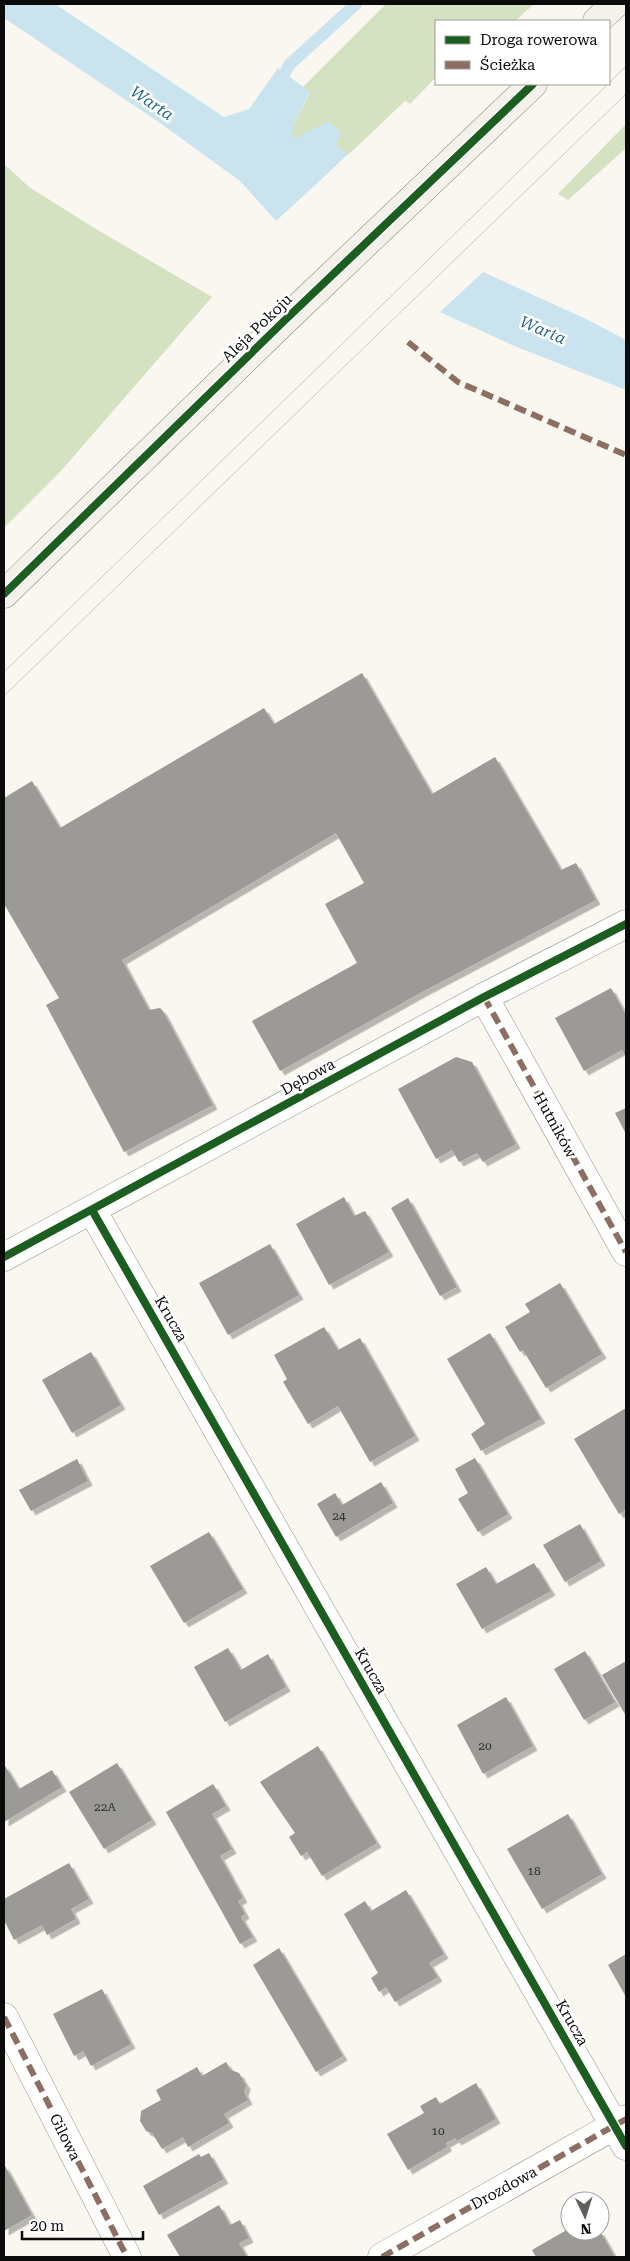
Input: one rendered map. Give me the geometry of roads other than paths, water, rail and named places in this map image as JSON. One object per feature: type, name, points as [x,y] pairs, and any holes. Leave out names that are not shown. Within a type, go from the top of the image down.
[{"type":"street","points":[[598,20],[615,4]]},
{"type":"street","name":"Aleja Pokoju","points":[[4,594],[284,320],[531,85]]},
{"type":"street","name":"Dębowa","points":[[4,1257],[484,997],[626,924]]},
{"type":"street","name":"Hutników","points":[[484,997],[626,1252]]},
{"type":"street","name":"Krucza","points":[[92,1210],[622,2130]]},
{"type":"street","name":"Gilowa","points":[[4,2017],[127,2257]]},
{"type":"street","name":"Drozdowa","points":[[382,2257],[622,2130]]},
{"type":"water","name":"Warta","points":[[4,4],[55,4],[224,117],[249,109],[278,68],[310,92],[293,125],[293,140],[328,121],[341,132],[336,145],[348,155],[276,221],[240,181],[160,123],[4,18]]},
{"type":"water","name":"Warta","points":[[483,272],[586,319],[626,340],[626,390],[512,345],[440,312]]},
{"type":"waterway","points":[[277,89],[289,65],[356,4]]},
{"type":"tram line","points":[[610,82],[626,66]]},
{"type":"tram line","points":[[4,672],[607,85]]},
{"type":"tram line","points":[[4,696],[626,94]]}]
